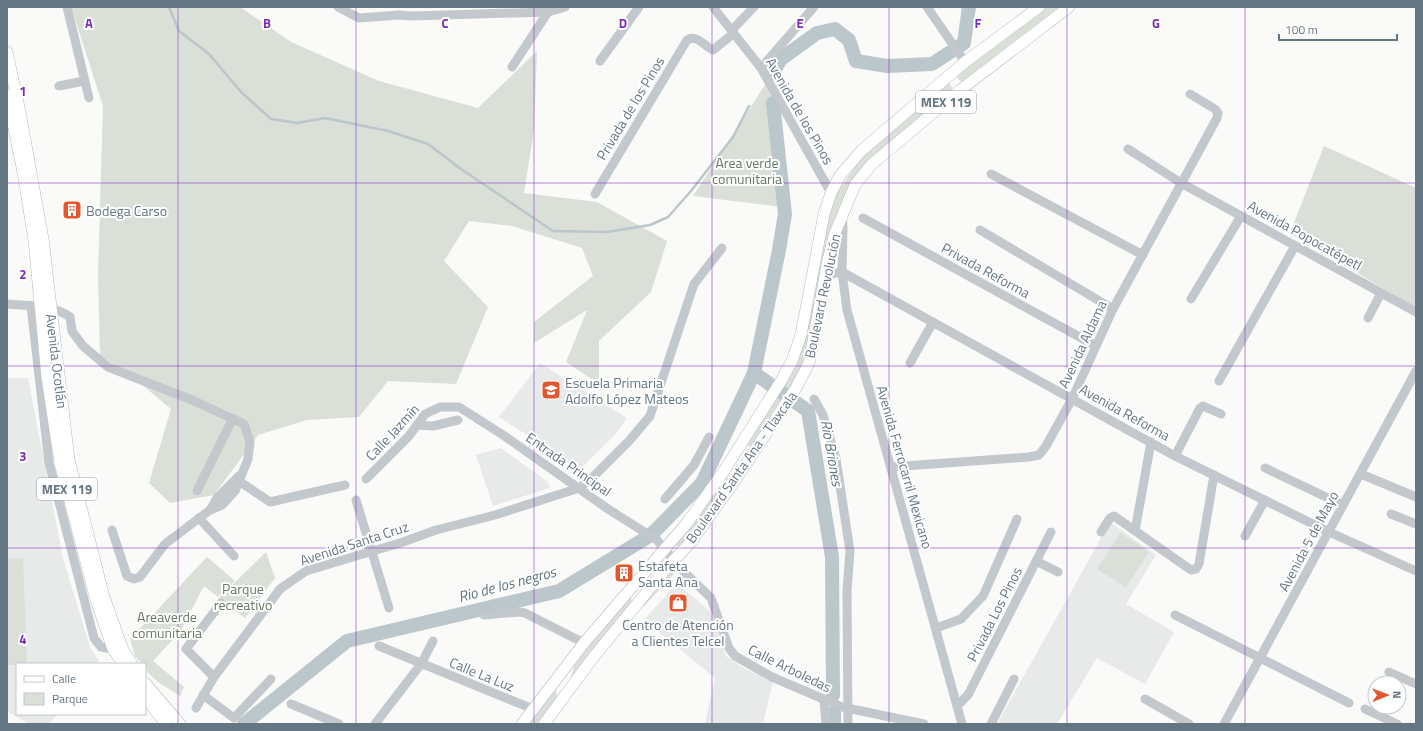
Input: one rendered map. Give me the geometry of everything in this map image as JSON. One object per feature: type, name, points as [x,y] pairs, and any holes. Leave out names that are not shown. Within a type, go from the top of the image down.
[{"type":"main road","name":"Boulevard Revolución","points":[[788,369],[801,335],[824,214],[831,192],[839,177],[861,151],[965,62],[1039,7]]},
{"type":"main road","name":"Boulevard Revolución","points":[[802,378],[809,363],[813,348],[835,233],[841,214],[855,185],[871,166],[959,91],[1070,7]]},
{"type":"main road","name":"Avenida Ocotlán","points":[[7,52],[21,118],[43,239],[41,307],[70,460],[104,597],[124,650],[131,663]]},
{"type":"main road","points":[[948,77],[959,91]]},
{"type":"main road","name":"Avenida Ocotlán","points":[[7,95],[23,172],[34,240],[47,377],[60,463],[96,600],[113,648],[122,663]]},
{"type":"main road","name":"Boulevard Santa Ana - Tlaxcala","points":[[522,724],[661,544],[687,523],[724,471],[788,369]]},
{"type":"main road","name":"Boulevard Santa Ana - Tlaxcala","points":[[544,724],[592,659],[674,559],[691,542],[736,479],[802,378]]},
{"type":"main road","points":[[742,442],[755,450]]},
{"type":"main road","points":[[724,471],[736,479]]},
{"type":"main road","points":[[570,690],[564,689],[562,683],[575,656]]},
{"type":"main road","points":[[146,683],[180,724]]},
{"type":"main road","points":[[146,698],[166,724]]},
{"type":"street","points":[[67,7],[89,98]]},
{"type":"street","points":[[338,7],[359,18],[399,11],[411,16],[548,12],[565,7]]},
{"type":"street","points":[[600,61],[639,7]]},
{"type":"street","points":[[733,32],[754,7]]},
{"type":"street","points":[[761,68],[814,7]]},
{"type":"street","points":[[928,7],[965,62]]},
{"type":"street","name":"Avenida de los Pinos","points":[[715,8],[761,68],[831,192]]},
{"type":"street","points":[[512,67],[548,12]]},
{"type":"street","name":"Privada de los Pinos","points":[[595,194],[687,40],[690,38],[696,38],[713,50],[733,32]]},
{"type":"street","points":[[59,86],[84,81]]},
{"type":"street","name":"Avenida Aldama","points":[[891,467],[1029,458],[1039,455],[1046,446],[1072,399],[1113,309],[1217,118],[1218,113],[1215,109],[1190,94]]},
{"type":"street","name":"Avenida Popocatépetl","points":[[1128,149],[1182,183],[1416,312]]},
{"type":"street","points":[[991,174],[1143,255]]},
{"type":"street","name":"Avenida Ferrocarril Mexicano","points":[[841,214],[843,227],[842,272],[847,310],[962,724]]},
{"type":"street","points":[[1191,299],[1241,216]]},
{"type":"street","name":"Privada Reforma","points":[[863,218],[1096,346]]},
{"type":"street","points":[[980,230],[1113,309]]},
{"type":"street","points":[[1219,381],[1286,260],[1293,244]]},
{"type":"street","points":[[579,488],[592,478],[647,422],[694,284],[722,248]]},
{"type":"street","points":[[826,275],[842,272]]},
{"type":"street","name":"Avenida Reforma","points":[[842,272],[1175,456],[1329,532],[1416,571]]},
{"type":"street","points":[[1368,318],[1381,292]]},
{"type":"street","points":[[7,304],[41,307],[63,312],[70,317],[72,331],[84,346],[108,367],[233,418],[244,424],[250,442],[248,459],[238,478],[223,498],[210,510],[165,544],[140,576],[134,579],[127,576],[112,530]]},
{"type":"street","points":[[41,307],[49,463],[94,638],[101,647],[113,648]]},
{"type":"street","points":[[910,363],[932,322]]},
{"type":"street","name":"Avenida 5 de Mayo","points":[[1224,724],[1416,371]]},
{"type":"street","points":[[814,399],[823,415],[836,458],[850,551],[847,591],[848,724]]},
{"type":"street","points":[[1175,456],[1200,408],[1203,406],[1220,414]]},
{"type":"street","name":"Entrada Principal","points":[[440,407],[459,407],[476,416],[608,509],[661,544],[674,559]]},
{"type":"street","name":"Calle Jazmín","points":[[366,479],[380,467],[425,414],[440,407]]},
{"type":"street","points":[[197,491],[233,418]]},
{"type":"street","points":[[417,425],[433,426],[458,420]]},
{"type":"street","points":[[665,499],[694,465],[709,438]]},
{"type":"street","points":[[1135,531],[1150,442]]},
{"type":"street","points":[[1265,468],[1343,505]]},
{"type":"street","points":[[1361,474],[1416,497]]},
{"type":"street","points":[[1101,532],[1110,518],[1114,516],[1191,570],[1196,569],[1199,564],[1214,475]]},
{"type":"street","points":[[238,478],[270,502],[346,485]]},
{"type":"street","name":"Avenida Santa Cruz","points":[[196,708],[214,677],[280,589],[306,571],[372,552],[436,530],[495,515],[579,488]]},
{"type":"street","points":[[356,500],[389,608]]},
{"type":"street","points":[[1245,536],[1265,500]]},
{"type":"street","points":[[1391,514],[1416,524]]},
{"type":"street","points":[[199,518],[234,556]]},
{"type":"street","points":[[936,628],[961,619],[983,596],[1017,519]]},
{"type":"street","name":"Privada Los Pinos","points":[[957,706],[968,695],[1051,532]]},
{"type":"street","name":"Calle Arboledas","points":[[674,559],[682,570],[711,598],[729,648],[735,656],[772,677],[824,701],[896,721],[924,724]]},
{"type":"street","points":[[1036,561],[1058,572]]},
{"type":"street","points":[[214,677],[186,649],[221,603]]},
{"type":"street","points":[[484,615],[519,612],[525,613],[584,643]]},
{"type":"street","points":[[1174,615],[1349,703]]},
{"type":"street","points":[[375,724],[420,664],[433,641]]},
{"type":"street","name":"Calle La Luz","points":[[379,646],[533,709]]},
{"type":"street","points":[[1390,672],[1416,684]]},
{"type":"street","points":[[203,695],[234,718],[271,679]]},
{"type":"street","points":[[991,724],[1014,679]]},
{"type":"street","points":[[1145,699],[1189,724]]},
{"type":"street","points":[[824,701],[826,724]]},
{"type":"street","points":[[291,704],[339,724]]},
{"type":"street","points":[[1365,709],[1397,724]]},
{"type":"shaded area","name":"Escuela Primaria Adolfo López Mateos","points":[[540,363],[627,418],[614,436],[580,469],[499,417]]},
{"type":"shaded area","points":[[7,378],[28,378],[63,558],[90,647],[100,663],[16,663],[16,715],[58,715],[48,724],[29,724],[7,711]]},
{"type":"shaded area","points":[[501,448],[548,482],[550,488],[493,506],[476,455]]},
{"type":"shaded area","points":[[1110,522],[1156,555],[1126,604],[1174,632],[1145,684],[1097,658],[1057,724],[997,724]]},
{"type":"shaded area","points":[[677,583],[711,612],[726,656],[745,669],[773,681],[763,724],[705,724],[715,678],[644,620]]},
{"type":"green space","points":[[71,7],[240,7],[291,42],[379,81],[478,108],[537,51],[534,130],[524,193],[597,202],[667,241],[651,292],[599,341],[599,384],[566,362],[587,310],[534,343],[534,322],[593,276],[582,248],[512,226],[469,221],[444,261],[488,307],[456,384],[388,381],[359,417],[307,420],[258,435],[214,495],[170,503],[149,483],[171,409],[135,379],[100,355],[98,275],[103,106]]},
{"type":"green space","points":[[1044,7],[1059,7],[961,82],[955,75]]},
{"type":"green space","points":[[948,81],[954,91],[871,162],[844,202],[807,362],[755,450],[743,442],[789,370],[820,242],[836,194],[864,154]]},
{"type":"green space","name":"Area verde comunitaria","points":[[767,82],[771,88],[782,207],[693,196]]},
{"type":"green space","points":[[1324,146],[1416,188],[1416,308],[1290,233]]},
{"type":"green space","points":[[727,477],[731,479],[679,547],[674,544]]},
{"type":"green space","points":[[1120,533],[1149,552],[1126,587],[1097,569]]},
{"type":"green space","name":"Parque recreativo","points":[[266,552],[275,578],[245,618],[218,599]]},
{"type":"green space","name":"Areaverde comunitaria","points":[[207,557],[235,581],[218,597],[204,586],[180,632],[153,661],[184,687],[180,696],[149,674],[146,669],[146,663],[141,663],[135,656],[130,639]]},
{"type":"green space","points":[[23,558],[27,663],[7,665],[7,559]]},
{"type":"green space","points":[[669,569],[674,574],[645,605],[636,609]]},
{"type":"green space","points":[[629,594],[632,601],[571,677],[576,660]]},
{"type":"green space","points":[[555,687],[558,699],[539,724],[528,724]]},
{"type":"waterway","points":[[169,7],[179,31],[209,54],[241,92],[271,119],[297,123],[325,118],[388,131],[428,144],[461,169],[553,231],[606,232],[650,225],[668,217],[691,191],[733,137],[749,106]]},
{"type":"waterway","name":"Rio Briones","points":[[772,74],[781,59],[817,33],[835,29],[849,40],[856,61],[887,66],[932,64],[964,43],[969,7]]},
{"type":"waterway","name":"Rio Briones","points":[[773,103],[785,214],[754,373],[808,411],[832,557],[833,695]]},
{"type":"waterway","name":"Rio de los negros","points":[[244,724],[347,641],[559,591],[651,535],[702,483],[754,373]]},
{"type":"waterway","name":"Rio Briones","points":[[834,713],[834,724]]},
{"type":"place","name":"Bodega Carso","points":[[72,210]]},
{"type":"place","name":"Escuela Primaria Adolfo López Mateos","points":[[551,390]]},
{"type":"place","name":"Estafeta Santa Ana","points":[[624,573]]},
{"type":"place","name":"Centro de Atención a Clientes Telcel","points":[[678,603]]}]
